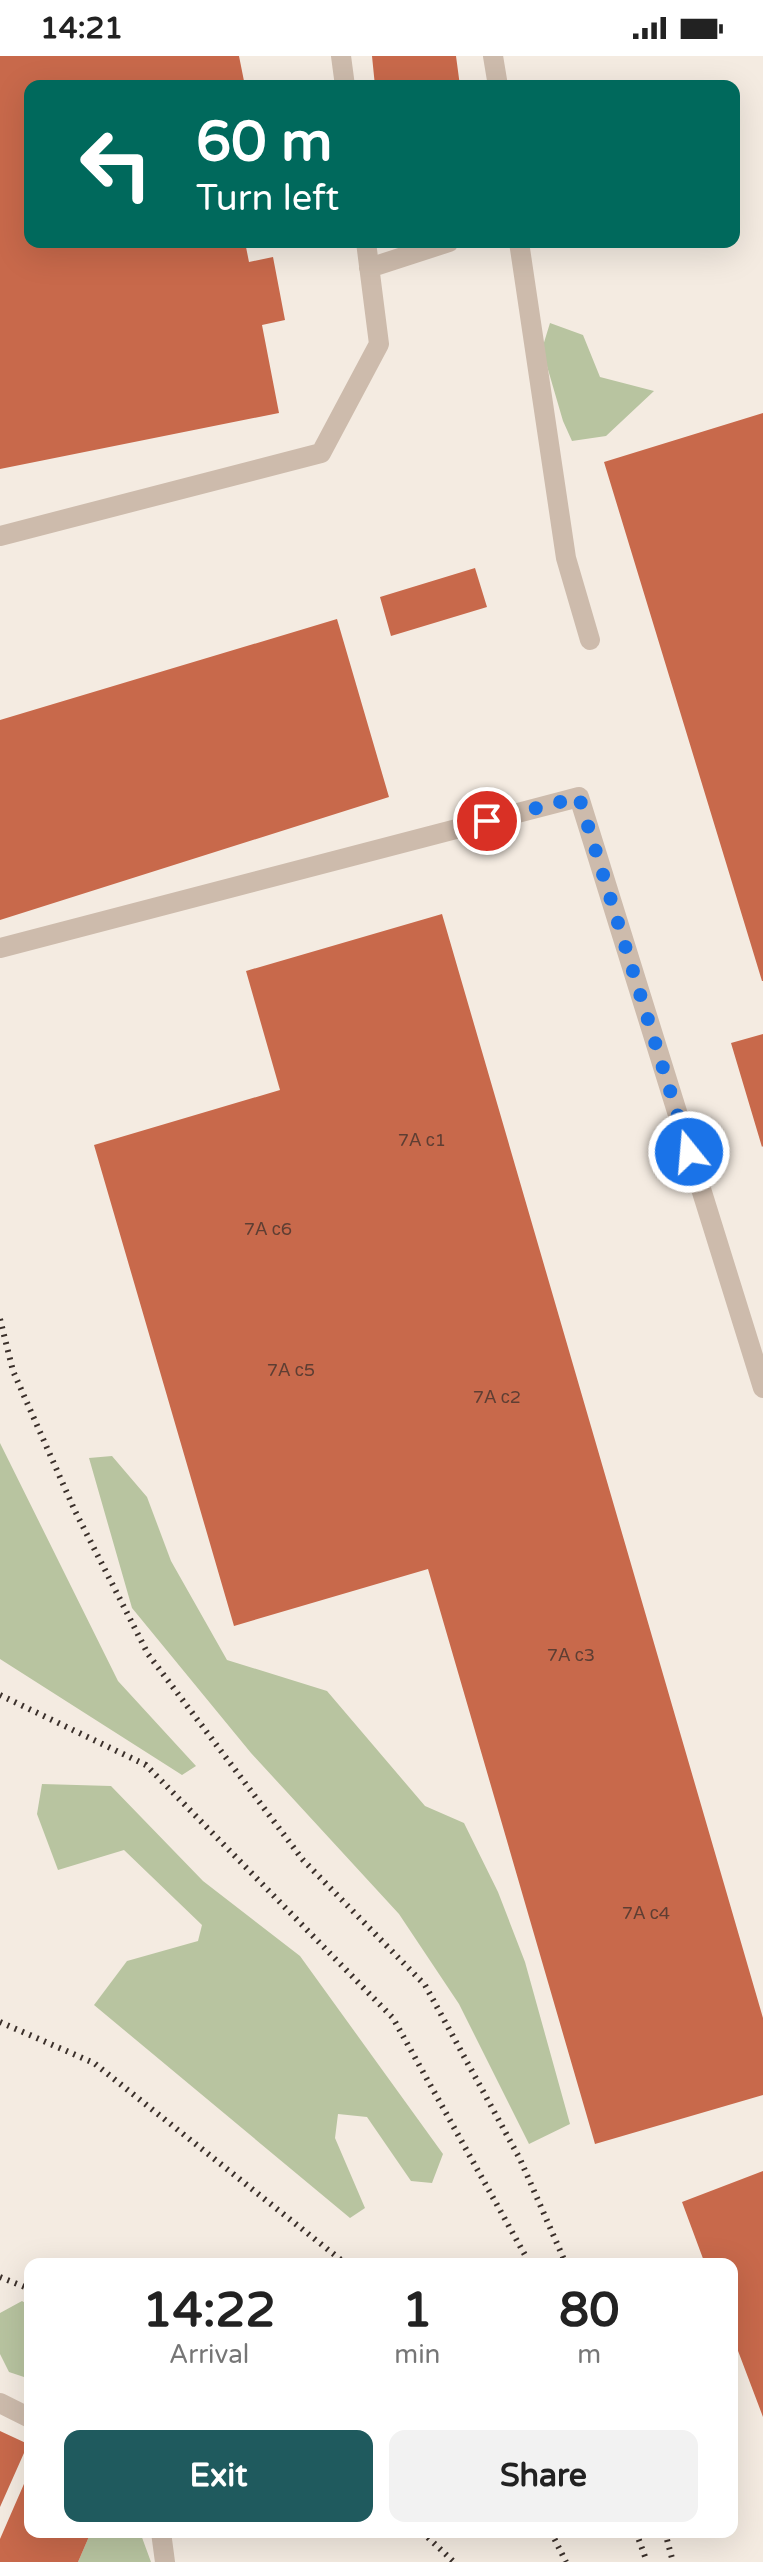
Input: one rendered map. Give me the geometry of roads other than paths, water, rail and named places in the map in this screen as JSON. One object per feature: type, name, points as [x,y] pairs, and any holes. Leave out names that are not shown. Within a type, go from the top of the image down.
[{"type":"lane","points":[[341,56],[344,80]]},
{"type":"lane","points":[[493,56],[497,80]]},
{"type":"lane","points":[[0,536],[321,453],[379,344],[367,248]]},
{"type":"lane","points":[[369,268],[431,248]]},
{"type":"lane","points":[[520,248],[566,558],[590,640]]},
{"type":"lane","points":[[0,948],[579,797],[763,1388]]},
{"type":"lane","points":[[0,2403],[24,2415]]},
{"type":"lane","points":[[162,2538],[165,2562]]},
{"type":"railway","points":[[0,1319],[13,1371],[75,1511],[148,1654],[303,1860],[425,1985],[520,2159],[563,2258]]},
{"type":"railway","points":[[0,1695],[146,1765],[393,2018],[527,2258]]},
{"type":"railway","points":[[0,2022],[94,2063],[338,2258]]},
{"type":"railway","points":[[0,2277],[24,2287]]},
{"type":"railway","points":[[428,2538],[454,2562]]},
{"type":"railway","points":[[554,2538],[566,2562]]},
{"type":"railway","points":[[638,2538],[647,2562]]},
{"type":"railway","points":[[667,2538],[673,2562]]}]
